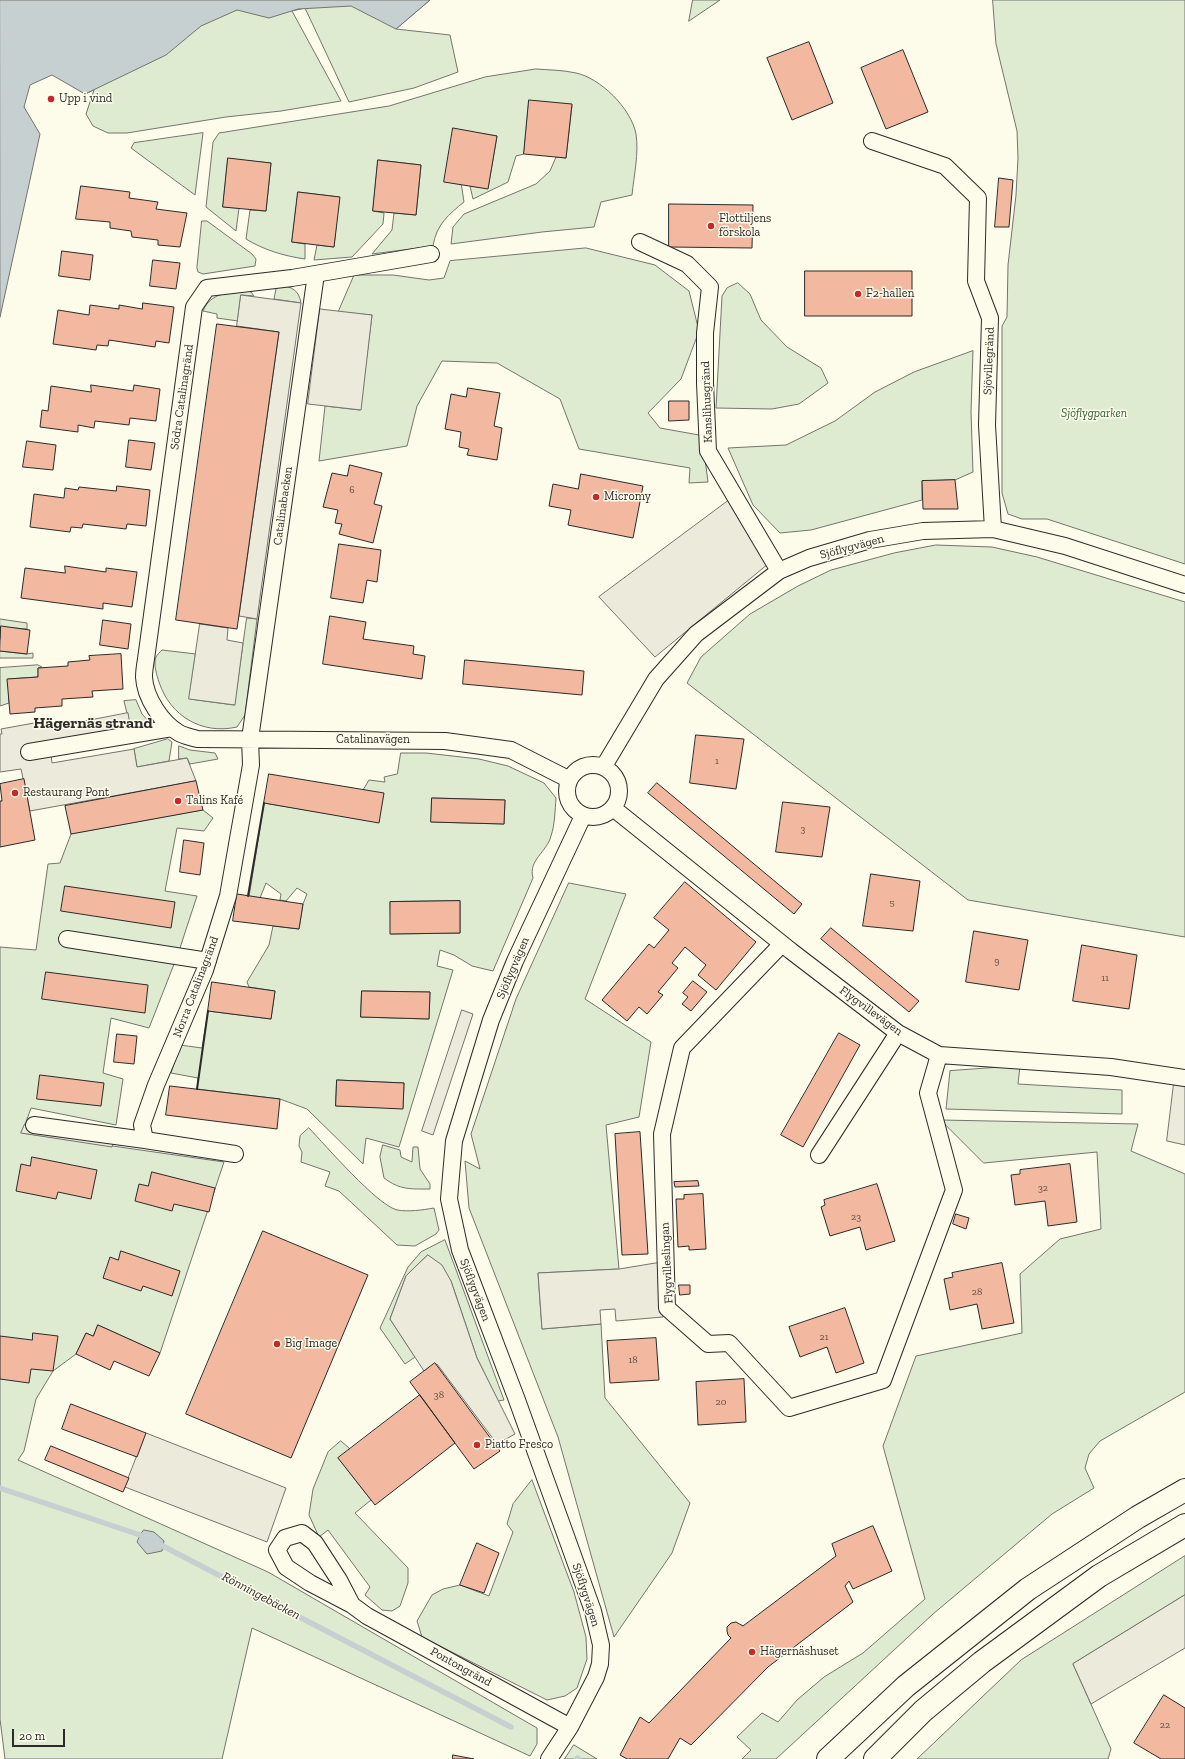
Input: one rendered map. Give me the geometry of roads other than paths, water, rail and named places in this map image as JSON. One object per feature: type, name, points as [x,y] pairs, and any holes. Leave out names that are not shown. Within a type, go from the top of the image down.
[{"type":"highway","points":[[828,1759],[906,1686],[1028,1589],[1138,1517],[1185,1490]]},
{"type":"highway","points":[[875,1759],[923,1711],[982,1662],[1099,1576],[1185,1525]]},
{"type":"street","name":"Sjövillegränd","points":[[872,141],[946,166],[978,198],[976,281],[990,318],[987,425],[993,529]]},
{"type":"street","name":"Kanslihusgränd","points":[[640,242],[687,264],[710,287],[705,333],[708,451],[779,571]]},
{"type":"street","name":"Södra Catalinagränd","points":[[172,728],[156,709],[147,693],[144,678],[146,652],[194,307],[207,288],[316,274],[431,254]]},
{"type":"street","name":"Catalinabacken","points":[[250,739],[316,274]]},
{"type":"street","name":"Sjöflygvägen","points":[[604,766],[656,679],[696,634],[779,571],[809,558],[870,540],[923,531],[993,529],[1065,546],[1185,585]]},
{"type":"street","name":"Catalinavägen","points":[[172,728],[181,734],[197,739],[445,741],[511,750],[568,779]]},
{"type":"street","points":[[29,752],[172,728]]},
{"type":"street","name":"Norra Catalinagränd","points":[[145,1140],[142,1125],[156,1085],[208,961],[228,896],[251,765],[250,739]]},
{"type":"street","points":[[588,764],[604,766],[615,777],[618,784],[618,800],[613,808],[607,813],[592,817],[583,816],[576,812],[570,805],[566,788],[568,779],[574,772],[588,764]]},
{"type":"street","name":"Flygvillevägen","points":[[613,808],[782,944],[898,1032],[939,1055],[1111,1067],[1185,1078]]},
{"type":"street","name":"Sjöflygvägen","points":[[549,1759],[570,1727],[596,1677],[600,1664],[600,1645],[593,1611],[517,1400],[460,1250],[448,1199],[454,1140],[491,1020],[515,961],[583,816]]},
{"type":"street","points":[[66,939],[208,961]]},
{"type":"street","name":"Flygvilleslingan","points":[[782,944],[682,1048],[662,1134],[668,1308],[708,1344],[730,1343],[789,1408],[884,1380],[954,1190],[928,1093],[939,1055]]},
{"type":"street","points":[[819,1155],[898,1032]]},
{"type":"street","points":[[34,1125],[235,1154]]},
{"type":"street","name":"Pontongränd","points":[[352,1605],[339,1580],[315,1543],[302,1533],[285,1538],[277,1550],[286,1567],[352,1605],[366,1616],[570,1727]]},
{"type":"waterway","name":"Rönningebäcken","points":[[0,1488],[146,1537]]},
{"type":"waterway","name":"Rönningebäcken","points":[[157,1543],[511,1727]]},
{"type":"place","name":"Upp i vind","points":[[51,99]]},
{"type":"place","name":"Flottiljens förskola","points":[[711,226]]},
{"type":"place","name":"F2-hallen","points":[[858,294]]},
{"type":"place","name":"Micromy","points":[[596,497]]},
{"type":"place","name":"Restaurang Pont","points":[[15,793]]},
{"type":"place","name":"Talins Kafé","points":[[178,801]]},
{"type":"place","name":"Big Image","points":[[277,1344]]},
{"type":"place","name":"Piatto Fresco","points":[[477,1445]]},
{"type":"place","name":"Hägernäshuset","points":[[752,1652]]},
{"type":"district","name":"Hägernäs strand","points":[[93,723]]},
{"type":"park label","name":"Sjöflygparken","points":[[1094,414]]}]
